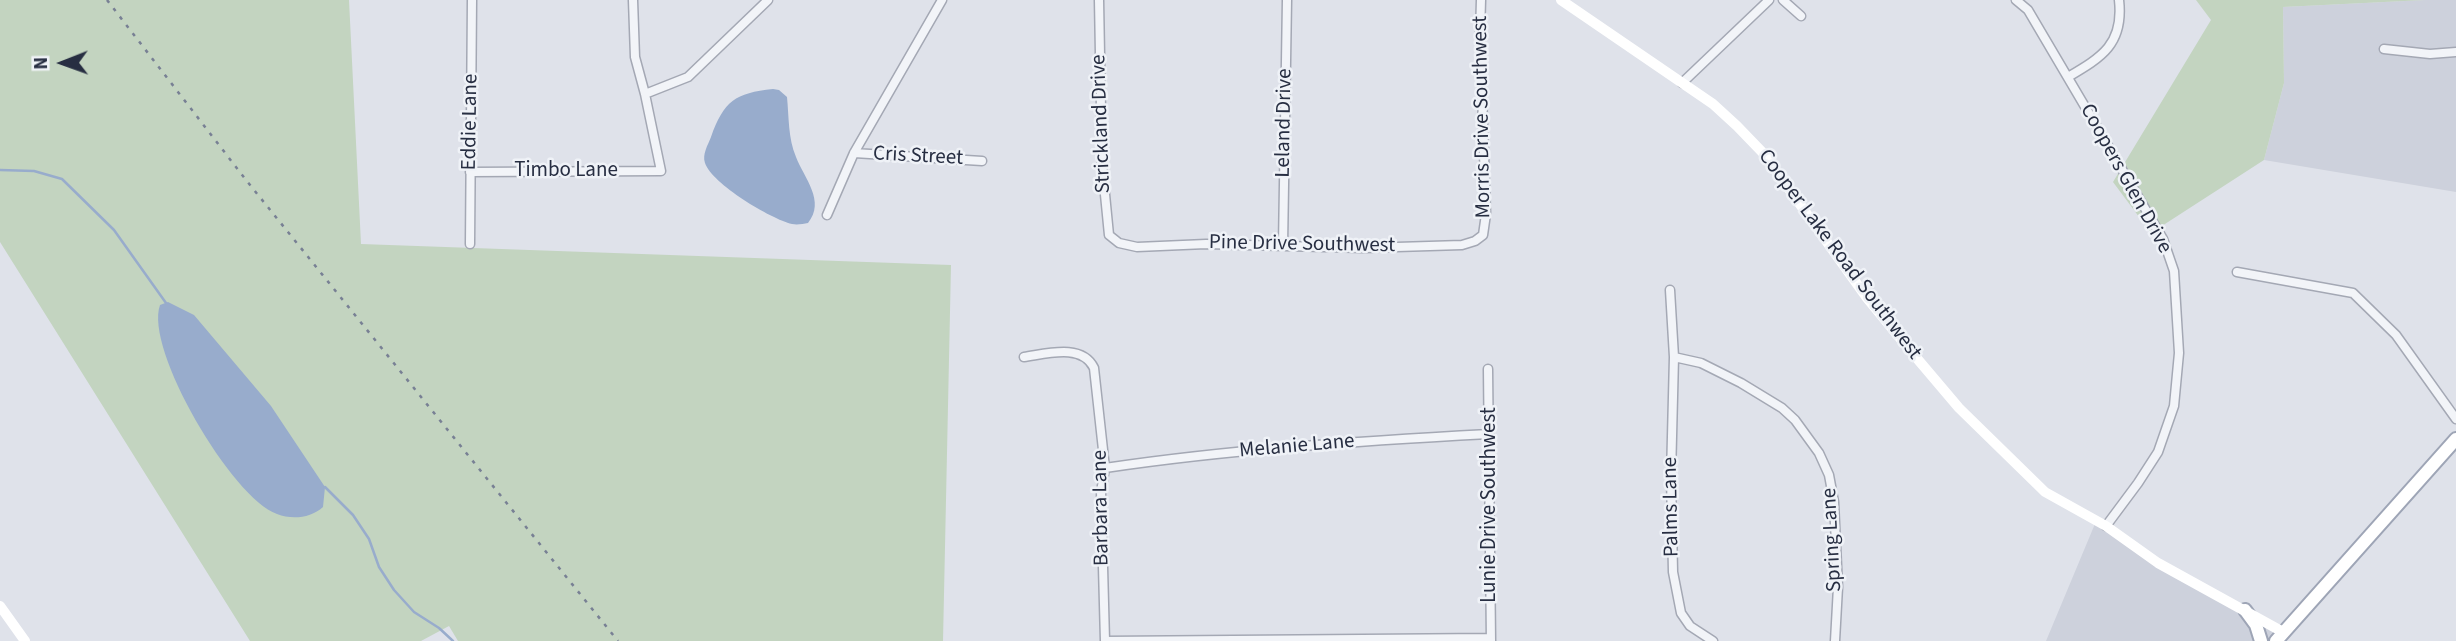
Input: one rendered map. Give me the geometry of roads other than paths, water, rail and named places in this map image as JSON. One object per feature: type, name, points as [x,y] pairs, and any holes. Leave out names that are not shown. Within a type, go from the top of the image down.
[{"type":"main road","points":[[2279,637],[2456,439]]},
{"type":"main road","points":[[2245,610],[2256,625],[2260,641]]},
{"type":"street","name":"Eddie Lane","points":[[470,244],[472,0]]},
{"type":"street","points":[[633,0],[635,57],[645,94],[688,77],[768,0]]},
{"type":"street","points":[[827,215],[853,153],[942,0]]},
{"type":"street","name":"Strickland Drive","points":[[1099,0],[1104,201],[1110,235],[1119,243]]},
{"type":"street","name":"Leland Drive","points":[[1283,246],[1287,0]]},
{"type":"street","name":"Morris Drive Southwest","points":[[1481,0],[1480,48],[1486,214],[1483,234]]},
{"type":"street","points":[[1682,83],[1769,0]]},
{"type":"street","points":[[1783,0],[1801,16]]},
{"type":"street","name":"Coopers Glen Drive","points":[[2016,0],[2028,10],[2163,239],[2174,271],[2179,353],[2174,406],[2158,452],[2106,526]]},
{"type":"street","points":[[2068,77],[2088,65],[2109,47],[2118,33],[2121,16],[2119,0]]},
{"type":"street","name":"Cooper Lake Road Southwest","points":[[1566,1],[1713,104],[1765,155],[1867,298],[1959,408],[2045,492],[2106,526],[2158,564],[2245,610],[2279,637]]},
{"type":"street","points":[[2384,49],[2430,54],[2456,52]]},
{"type":"street","name":"Timbo Lane","points":[[470,172],[661,171],[645,94]]},
{"type":"street","name":"Cris Street","points":[[853,153],[982,161]]},
{"type":"street","name":"Pine Drive Southwest","points":[[1119,243],[1137,247],[1206,244],[1364,248],[1462,246],[1475,241],[1483,234]]},
{"type":"street","points":[[2237,272],[2353,293],[2396,335],[2456,419]]},
{"type":"street","name":"Palms Lane","points":[[1670,290],[1674,356],[1671,477],[1675,592],[1681,613],[1690,626],[1713,641]]},
{"type":"street","name":"Barbara Lane","points":[[1024,357],[1069,352],[1080,354],[1090,359],[1097,383],[1105,468],[1101,492],[1105,641]]},
{"type":"street","name":"Spring Lane","points":[[1674,356],[1701,363],[1782,408],[1795,420],[1819,453],[1829,475],[1834,502],[1838,587],[1835,641]]},
{"type":"street","name":"Lunie Drive Southwest","points":[[1488,369],[1491,639]]},
{"type":"street","name":"Melanie Lane","points":[[1105,468],[1187,456],[1294,446],[1489,434]]},
{"type":"street","points":[[0,607],[25,641]]},
{"type":"street","points":[[1105,641],[1491,639]]},
{"type":"water","points":[[779,90],[787,97],[793,150],[812,190],[815,206],[808,223],[792,224],[757,208],[719,181],[705,163],[706,150],[726,107],[740,96]]},
{"type":"water","points":[[168,302],[194,315],[271,406],[325,487],[323,507],[318,511],[301,517],[277,514],[258,502],[237,481],[216,452],[178,386],[165,354],[159,326],[160,305]]},
{"type":"waterway","points":[[0,170],[34,171],[62,179],[114,230],[166,303]]},
{"type":"waterway","points":[[325,487],[353,515],[369,539],[379,567],[394,590],[414,612],[453,641]]},
{"type":"railway","points":[[107,0],[246,180],[618,641]]}]
